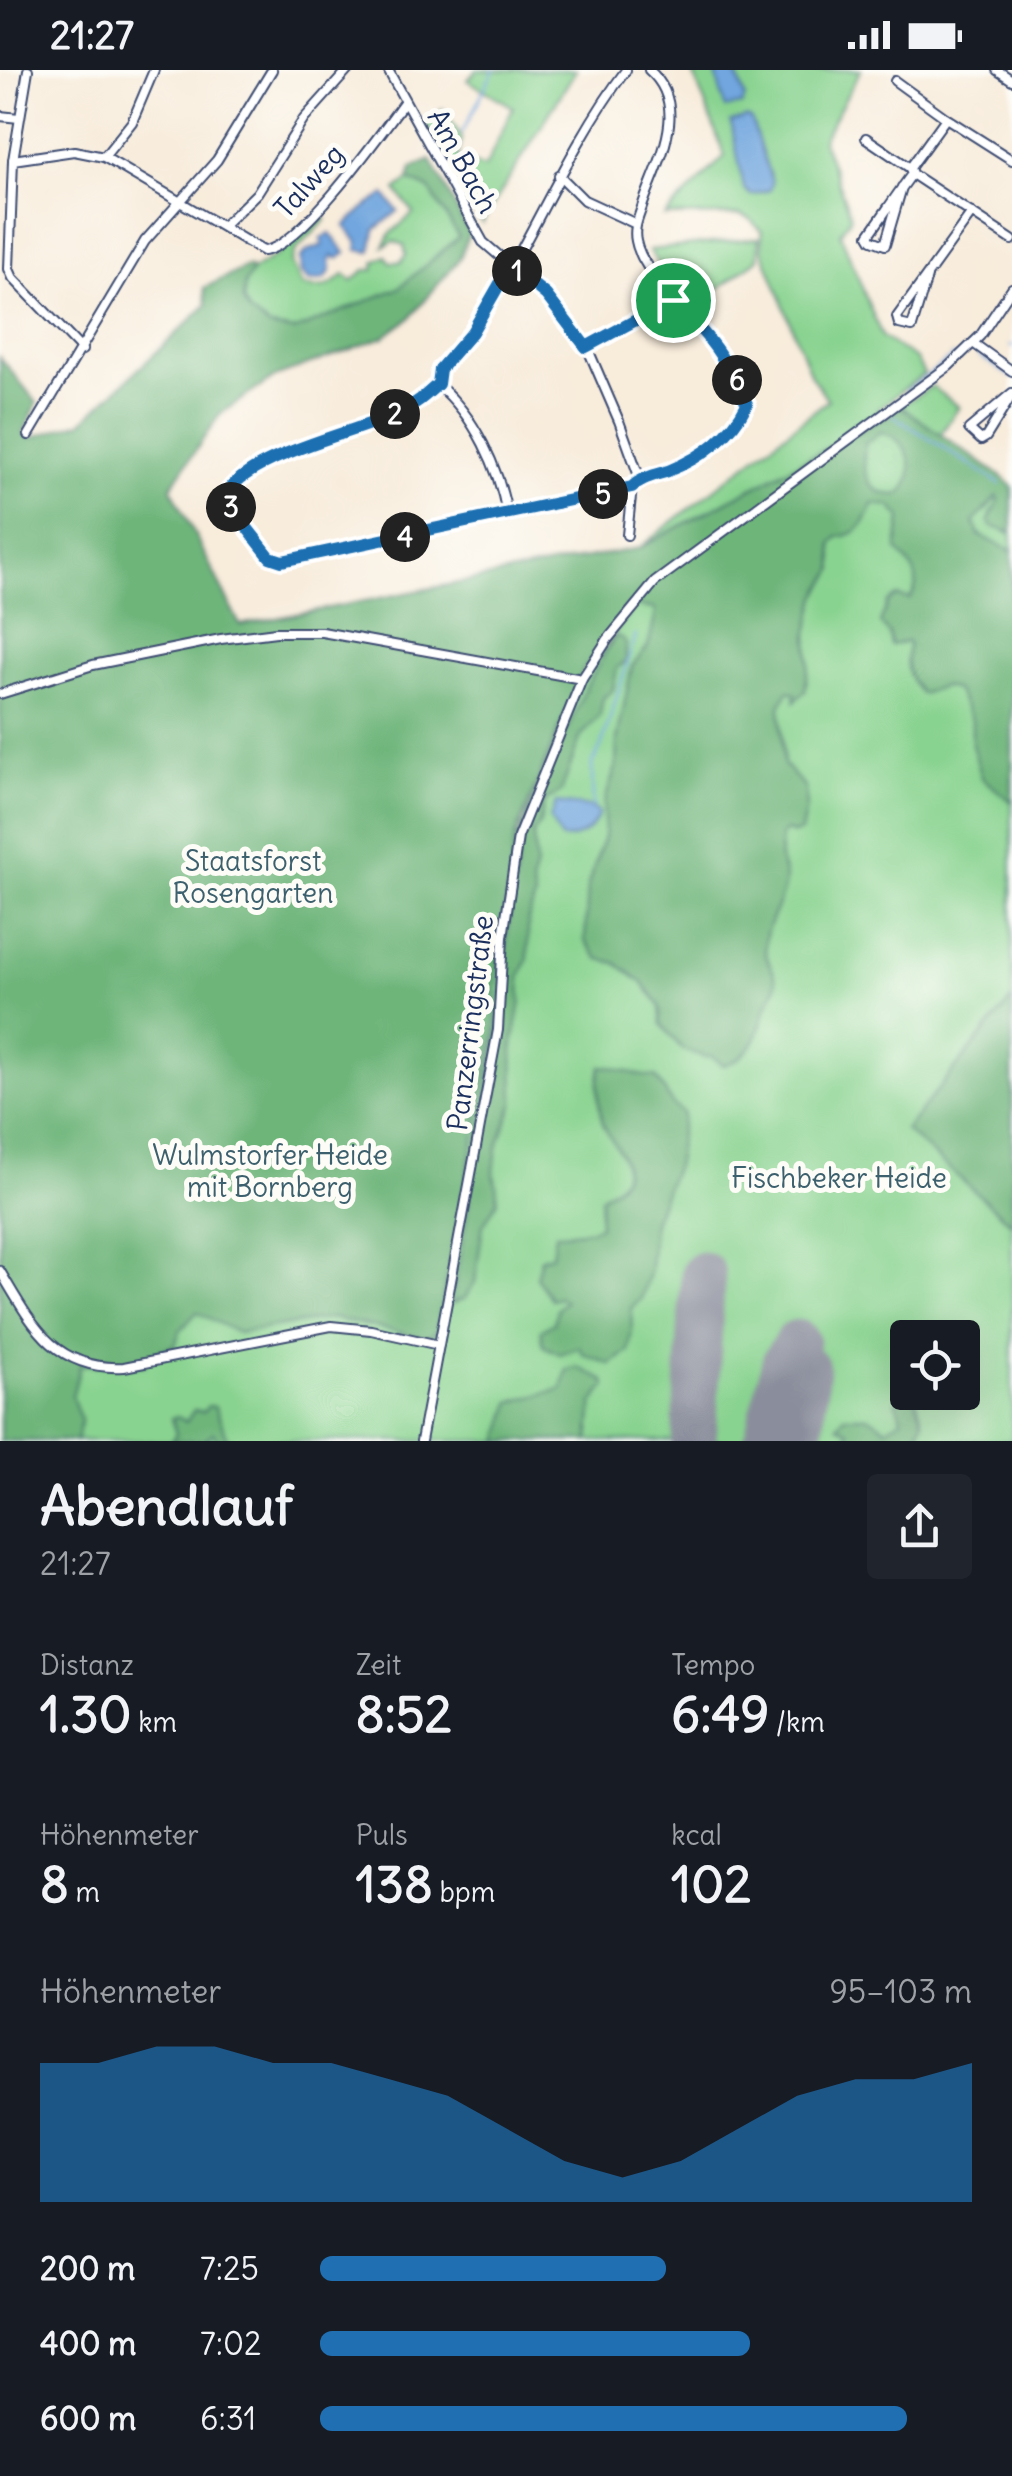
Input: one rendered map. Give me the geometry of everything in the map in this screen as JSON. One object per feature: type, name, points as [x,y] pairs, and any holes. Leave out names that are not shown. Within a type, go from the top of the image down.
[{"type":"street","points":[[28,70],[13,160],[9,269],[82,350]]},
{"type":"street","points":[[13,160],[74,151],[104,157],[132,122],[154,70]]},
{"type":"street","points":[[29,435],[144,242],[228,144],[272,70]]},
{"type":"street","points":[[224,226],[257,193],[304,119],[348,70]]},
{"type":"street","name":"Am Bach","points":[[388,70],[482,242],[546,295],[586,347],[605,385],[640,479]]},
{"type":"street","points":[[626,70],[596,110],[472,332],[440,369],[438,384],[403,411],[274,460],[231,486],[227,502],[274,561],[632,487],[640,479],[676,468],[707,451],[739,421],[747,404],[732,370],[673,300],[636,242],[636,224],[672,120],[666,89],[649,70]]},
{"type":"street","points":[[996,70],[1012,80]]},
{"type":"street","points":[[894,81],[1012,160]]},
{"type":"street","name":"Talweg","points":[[104,157],[263,251],[271,251],[294,234],[326,200],[404,102]]},
{"type":"street","points":[[0,116],[19,118]]},
{"type":"street","points":[[902,187],[884,245],[872,240],[870,235],[946,118]]},
{"type":"street","points":[[866,138],[1012,240]]},
{"type":"street","points":[[559,175],[584,200],[636,224]]},
{"type":"street","points":[[0,199],[10,198]]},
{"type":"street","points":[[928,277],[912,327],[899,324],[897,317],[972,213]]},
{"type":"street","name":"Panzerringstraße","points":[[421,1441],[498,1030],[504,936],[518,836],[582,679],[655,582],[936,376],[974,343],[1012,288]]},
{"type":"street","points":[[586,347],[673,300]]},
{"type":"street","points":[[974,343],[1012,371]]},
{"type":"street","points":[[438,384],[460,409],[484,449],[507,514]]},
{"type":"street","points":[[1012,394],[986,438],[980,440],[969,429],[1012,394]]},
{"type":"street","points":[[627,535],[632,487]]},
{"type":"street","points":[[0,694],[93,665],[276,632],[322,632],[582,679]]},
{"type":"street","points":[[0,1272],[40,1335],[79,1361],[100,1368],[124,1367],[331,1326],[439,1344]]},
{"type":"green space","points":[[477,70],[576,70],[482,223],[426,124],[443,109],[462,138],[458,158],[485,168],[513,107],[467,80]]},
{"type":"green space","points":[[692,70],[715,70],[726,107],[745,97],[735,70],[861,70],[822,140],[851,217],[840,233],[882,337],[916,359],[924,374],[878,409],[925,449],[918,512],[1012,575],[1012,1441],[0,1441],[518,837],[582,679],[639,600],[874,423],[639,548],[828,400],[811,376],[762,250],[762,232],[740,215],[665,216],[725,156]]},
{"type":"green space","name":"Staatsforst Rosengarten","points":[[431,160],[469,233],[460,258],[410,318],[384,337],[275,377],[220,414],[171,487],[240,625],[639,548],[900,406],[1012,487],[1012,533],[991,526],[989,520],[999,500],[997,496],[974,522],[979,535],[1012,551],[1012,802],[982,778],[972,745],[972,721],[956,690],[943,686],[921,694],[908,671],[909,645],[891,645],[889,634],[880,623],[888,602],[897,596],[910,599],[916,578],[897,550],[901,518],[890,506],[873,504],[861,527],[838,537],[832,544],[834,570],[817,597],[808,633],[805,691],[795,701],[795,693],[788,691],[780,706],[784,764],[805,788],[806,807],[801,831],[781,835],[785,881],[765,939],[776,980],[774,993],[755,1038],[739,1058],[723,1065],[712,1056],[683,1050],[661,1024],[660,1006],[643,983],[616,963],[599,959],[585,941],[588,885],[604,837],[604,803],[616,767],[617,740],[632,666],[648,646],[656,613],[655,609],[630,605],[583,671],[515,836],[496,985],[496,1030],[436,1332],[426,1338],[332,1318],[238,1333],[197,1312],[180,1331],[175,1345],[150,1355],[145,1365],[80,1365],[72,1397],[81,1420],[76,1441],[0,1441],[0,357],[37,403],[24,433],[30,438],[82,422],[207,305],[204,288],[247,267],[253,270],[245,283],[243,301],[250,313],[270,327],[294,331],[399,288],[459,237],[429,189],[409,180],[412,168]],"holes":[[[880,432],[890,435],[904,448],[911,467],[907,486],[900,494],[880,492],[869,481],[864,464],[865,444]]]},
{"type":"green space","points":[[409,180],[429,188],[459,237],[399,288],[294,331],[270,327],[250,313],[243,300],[245,283],[253,270],[277,255],[322,215],[326,220],[295,251],[291,263],[302,286],[325,287],[345,274],[352,281],[365,270],[374,270],[375,262],[386,256],[391,262],[401,262],[406,255],[404,245],[394,241],[384,246],[391,233],[414,213],[396,190]]},
{"type":"green space","points":[[759,238],[758,259],[706,298],[698,287],[691,286],[680,297],[649,250]]},
{"type":"green space","points":[[932,386],[959,407],[940,435],[900,406]]},
{"type":"green space","points":[[995,497],[999,500],[991,515],[1006,532],[1012,533],[1012,551],[981,536],[975,526],[975,519]]},
{"type":"green space","points":[[614,637],[626,643],[626,662],[617,668],[613,690],[603,698],[600,715],[580,738],[561,792],[544,802],[540,823],[533,834],[535,897],[528,919],[528,958],[520,977],[521,1002],[513,1044],[514,1103],[497,1148],[494,1171],[498,1201],[483,1225],[475,1282],[465,1298],[451,1304],[499,1030],[521,837],[587,685]]},
{"type":"green space","points":[[1012,1000],[1012,1224],[905,1130]]},
{"type":"green space","points":[[601,1066],[656,1077],[673,1105],[683,1113],[676,1163],[653,1222],[650,1270],[641,1299],[631,1308],[628,1352],[610,1364],[583,1354],[580,1347],[560,1354],[543,1346],[541,1330],[554,1323],[557,1309],[565,1301],[559,1297],[551,1299],[536,1277],[541,1258],[552,1255],[555,1234],[599,1226],[601,1197],[624,1175],[623,1159],[601,1116]]},
{"type":"green space","points":[[578,1367],[605,1381],[606,1387],[593,1403],[589,1441],[499,1441],[511,1402],[562,1389],[567,1370]]},
{"type":"green space","points":[[208,1406],[215,1407],[228,1439],[220,1441],[213,1433],[204,1441],[172,1441],[176,1434],[172,1418],[177,1416],[186,1422],[194,1410],[203,1412]]},
{"type":"green space","points":[[899,1410],[919,1410],[923,1421],[916,1441],[847,1441],[849,1431],[838,1426],[844,1416],[868,1416],[886,1428],[902,1419]]},
{"type":"water","points":[[715,70],[735,70],[745,97],[742,105],[725,108]]},
{"type":"water","points":[[751,119],[772,182],[770,190],[751,195],[744,189],[731,122]]},
{"type":"water","points":[[385,195],[398,211],[375,230],[371,252],[357,250],[358,242],[345,226]]},
{"type":"water","points":[[330,233],[346,253],[338,259],[333,256],[325,279],[309,281],[301,273],[300,259],[307,251],[323,245],[321,239]]},
{"type":"water","points":[[556,803],[591,807],[599,813],[585,833],[561,839],[550,819]]},
{"type":"waterway","points":[[462,133],[494,70]]},
{"type":"waterway","points":[[978,355],[1012,377]]},
{"type":"waterway","points":[[907,391],[954,356]]},
{"type":"waterway","points":[[894,416],[1000,484]]},
{"type":"waterway","points":[[593,807],[592,763],[601,747],[636,635]]},
{"type":"runway","points":[[694,1441],[703,1274]]},
{"type":"runway","points":[[766,1441],[784,1362],[797,1342]]},
{"type":"runway","points":[[800,1441],[807,1368]]},
{"type":"route","points":[[510,266],[546,295],[586,347],[673,300],[710,337],[732,370],[747,404],[739,421],[707,451],[676,468],[640,479],[632,487],[586,498],[282,561],[270,557],[227,502],[231,486],[249,472],[417,403],[438,384],[444,362],[486,312],[510,266]]},
{"type":"park label","name":"Wulmstorfer Heide mit Bornberg","points":[[270,1171]]},
{"type":"park label","name":"Fischbeker Heide","points":[[839,1178]]}]
